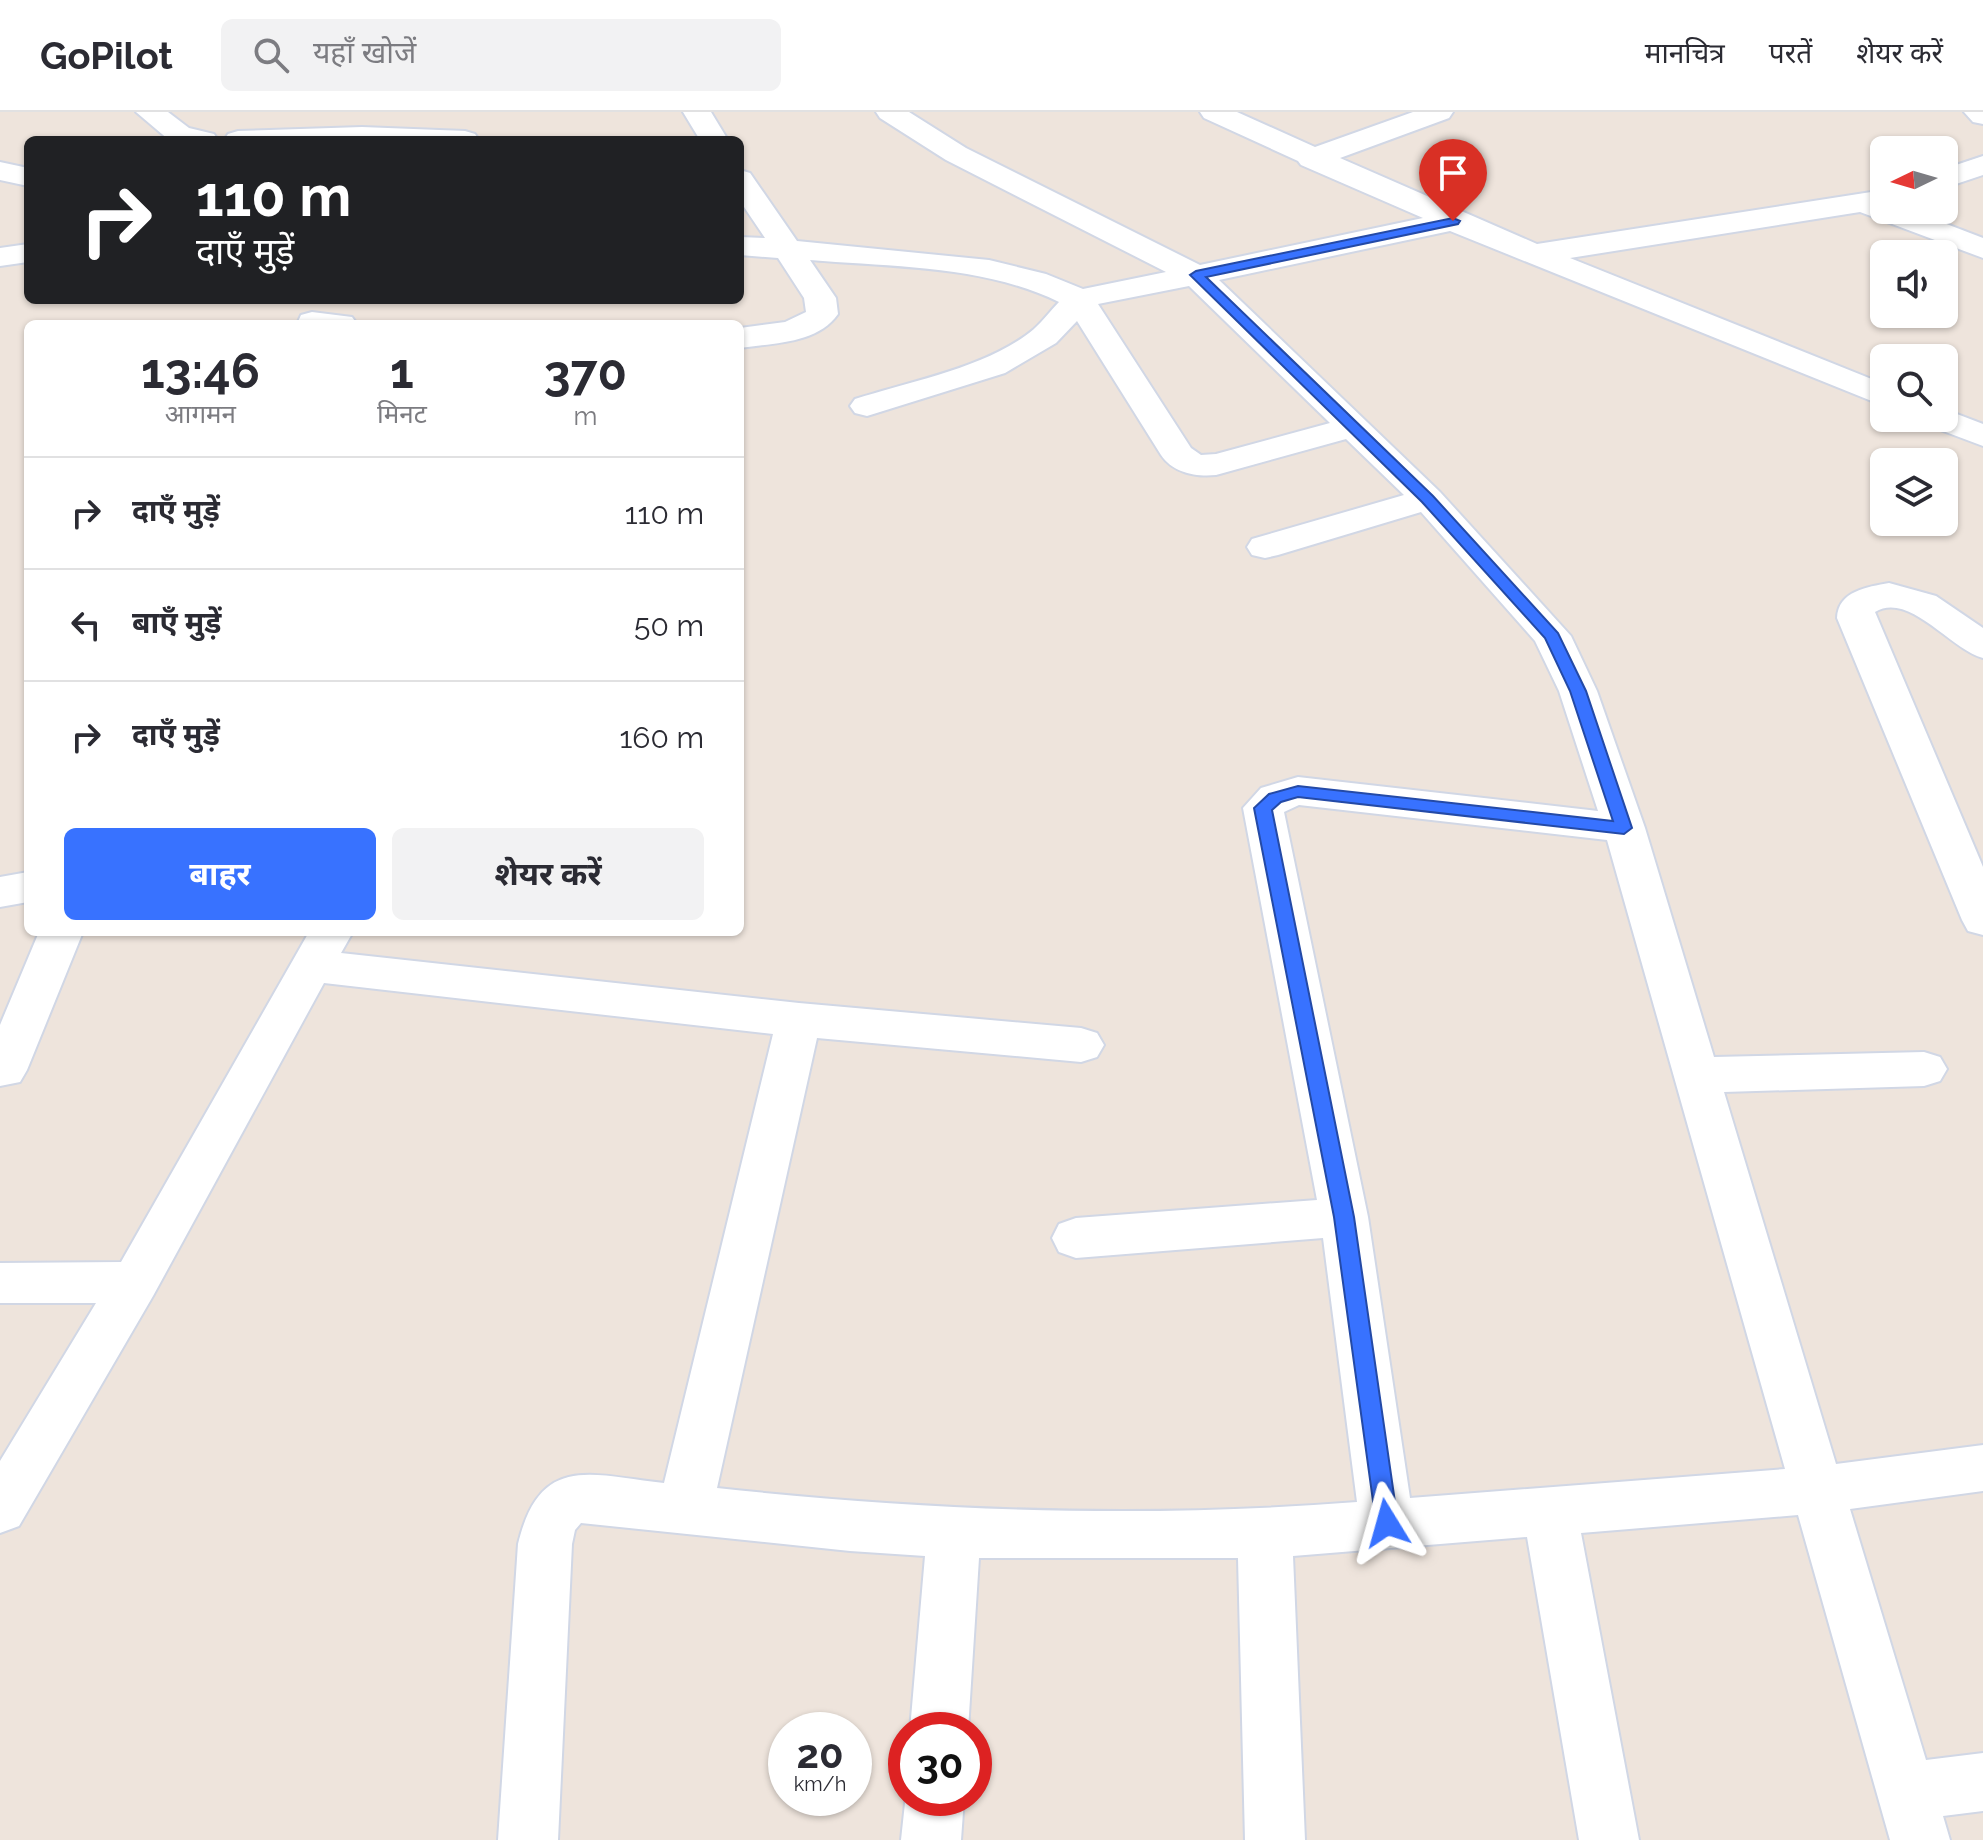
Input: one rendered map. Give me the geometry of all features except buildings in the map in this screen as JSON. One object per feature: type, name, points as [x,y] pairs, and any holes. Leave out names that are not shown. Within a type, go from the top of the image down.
[{"type":"street","points":[[150,112],[185,136]]},
{"type":"street","points":[[697,112],[712,136]]},
{"type":"street","points":[[890,112],[956,154],[1196,275],[1428,499],[1552,636],[1578,691],[1624,828],[1914,1816],[1983,1782]]},
{"type":"street","points":[[1214,112],[1311,159],[1453,221],[1870,390]]},
{"type":"street","points":[[1311,159],[1439,112]]},
{"type":"street","points":[[1978,112],[1983,116]]},
{"type":"street","points":[[283,136],[363,129],[428,136]]},
{"type":"street","points":[[1958,174],[1982,165]]},
{"type":"street","points":[[0,171],[24,176]]},
{"type":"street","points":[[744,185],[820,298],[822,314],[813,324],[744,337]]},
{"type":"street","points":[[1533,254],[1870,202]]},
{"type":"street","points":[[867,406],[993,366],[1018,354],[1045,336],[1079,299],[1453,221]]},
{"type":"street","points":[[1926,224],[1983,249]]},
{"type":"street","points":[[744,246],[972,266],[1029,276],[1079,299],[1178,455],[1188,464],[1205,467],[1223,463],[1355,426]]},
{"type":"street","points":[[0,257],[24,254]]},
{"type":"street","points":[[1958,426],[1983,436]]},
{"type":"street","points":[[1265,547],[1428,499]]},
{"type":"street","points":[[1982,913],[1856,618],[1856,607],[1880,595],[1917,599],[1983,646]]},
{"type":"street","points":[[1387,1523],[1344,1217],[1263,808],[1275,798],[1298,791],[1624,828]]},
{"type":"street","points":[[0,892],[24,888]]},
{"type":"street","points":[[4,1070],[59,936]]},
{"type":"street","points":[[0,1509],[135,1282],[322,949],[799,1020],[1081,1045]]},
{"type":"street","points":[[685,1509],[799,1020]]},
{"type":"street","points":[[1695,1075],[1924,1069]]},
{"type":"street","points":[[1076,1238],[1344,1217]]},
{"type":"street","points":[[0,1283],[135,1282]]},
{"type":"street","points":[[528,1840],[545,1544],[551,1519],[568,1500],[595,1499],[850,1527],[954,1533],[1265,1534],[1817,1490],[1983,1468]]},
{"type":"street","points":[[1550,1512],[1609,1840]]},
{"type":"street","points":[[940,1712],[954,1533]]},
{"type":"street","points":[[1265,1534],[1275,1840]]},
{"type":"street","points":[[931,1840],[933,1816]]},
{"type":"route","points":[[1387,1523],[1344,1217],[1263,808],[1275,798],[1298,791],[1624,828],[1578,691],[1552,636],[1428,499],[1196,275],[1453,221]]}]
